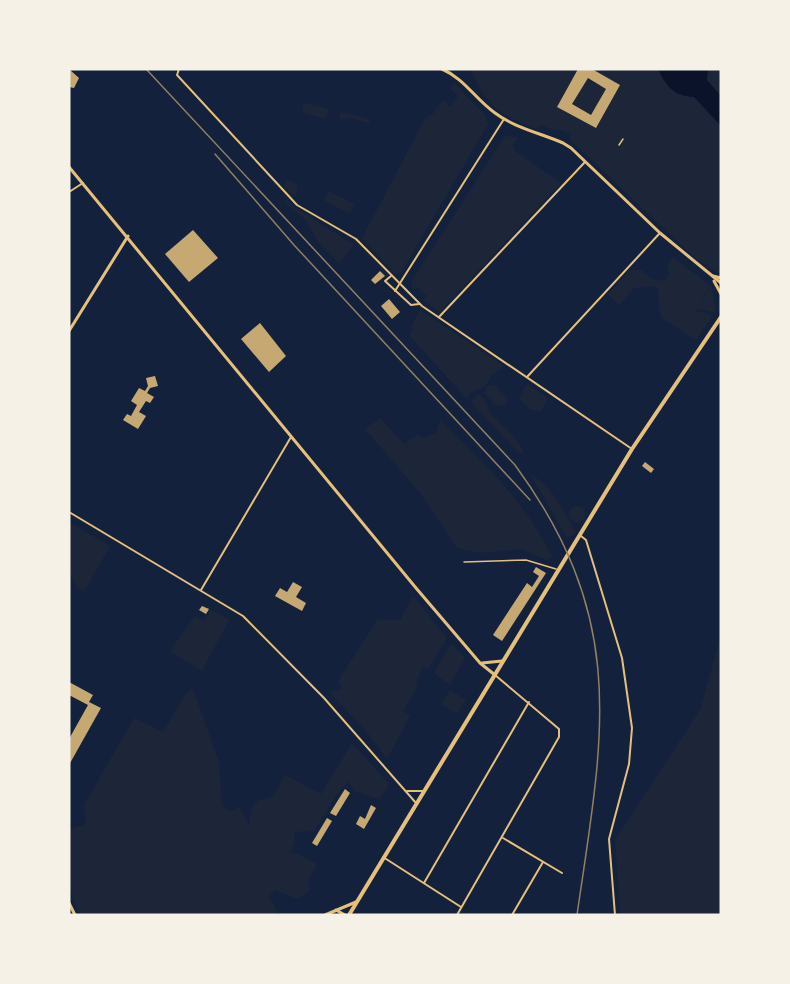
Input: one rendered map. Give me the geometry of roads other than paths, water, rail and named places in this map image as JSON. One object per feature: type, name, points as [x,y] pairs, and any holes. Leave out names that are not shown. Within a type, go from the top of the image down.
[{"type":"main road","points":[[708,340],[721,317]]},
{"type":"main road","points":[[347,915],[581,536],[632,449],[721,324]]},
{"type":"street","points":[[179,69],[177,75],[289,198],[302,209],[356,239],[400,285],[439,318],[632,449]]},
{"type":"street","points":[[442,69],[462,81],[485,105],[504,119],[563,143],[708,275],[716,283],[721,294]]},
{"type":"street","points":[[395,291],[504,119]]},
{"type":"street","points":[[439,318],[585,162]]},
{"type":"street","points":[[69,167],[480,663],[559,729],[559,737],[457,915]]},
{"type":"street","points":[[69,192],[83,183]]},
{"type":"street","points":[[527,377],[660,233]]},
{"type":"street","points":[[69,331],[128,236]]},
{"type":"street","points":[[708,275],[721,277]]},
{"type":"street","points":[[708,275],[721,283]]},
{"type":"street","points":[[391,276],[385,281],[395,291],[411,305],[419,303]]},
{"type":"street","points":[[201,590],[291,437]]},
{"type":"street","points":[[69,512],[243,616],[256,627],[416,802]]},
{"type":"street","points":[[581,536],[586,540],[622,658],[632,728],[629,764],[609,839],[615,915]]},
{"type":"street","points":[[480,663],[495,664],[504,660]]},
{"type":"street","points":[[423,882],[529,702]]},
{"type":"street","points":[[407,791],[423,791]]},
{"type":"street","points":[[502,838],[562,873]]},
{"type":"street","points":[[383,857],[461,908]]},
{"type":"street","points":[[512,915],[543,862]]},
{"type":"street","points":[[326,915],[356,902]]},
{"type":"street","points":[[69,903],[75,915]]},
{"type":"street","points":[[335,910],[347,915]]},
{"type":"lane","points":[[464,562],[526,560],[560,570]]},
{"type":"railway","points":[[147,70],[515,465],[552,522],[577,576],[592,629],[599,682],[599,735],[594,791],[577,915]]},
{"type":"railway","points":[[215,154],[294,245],[530,500]]}]
